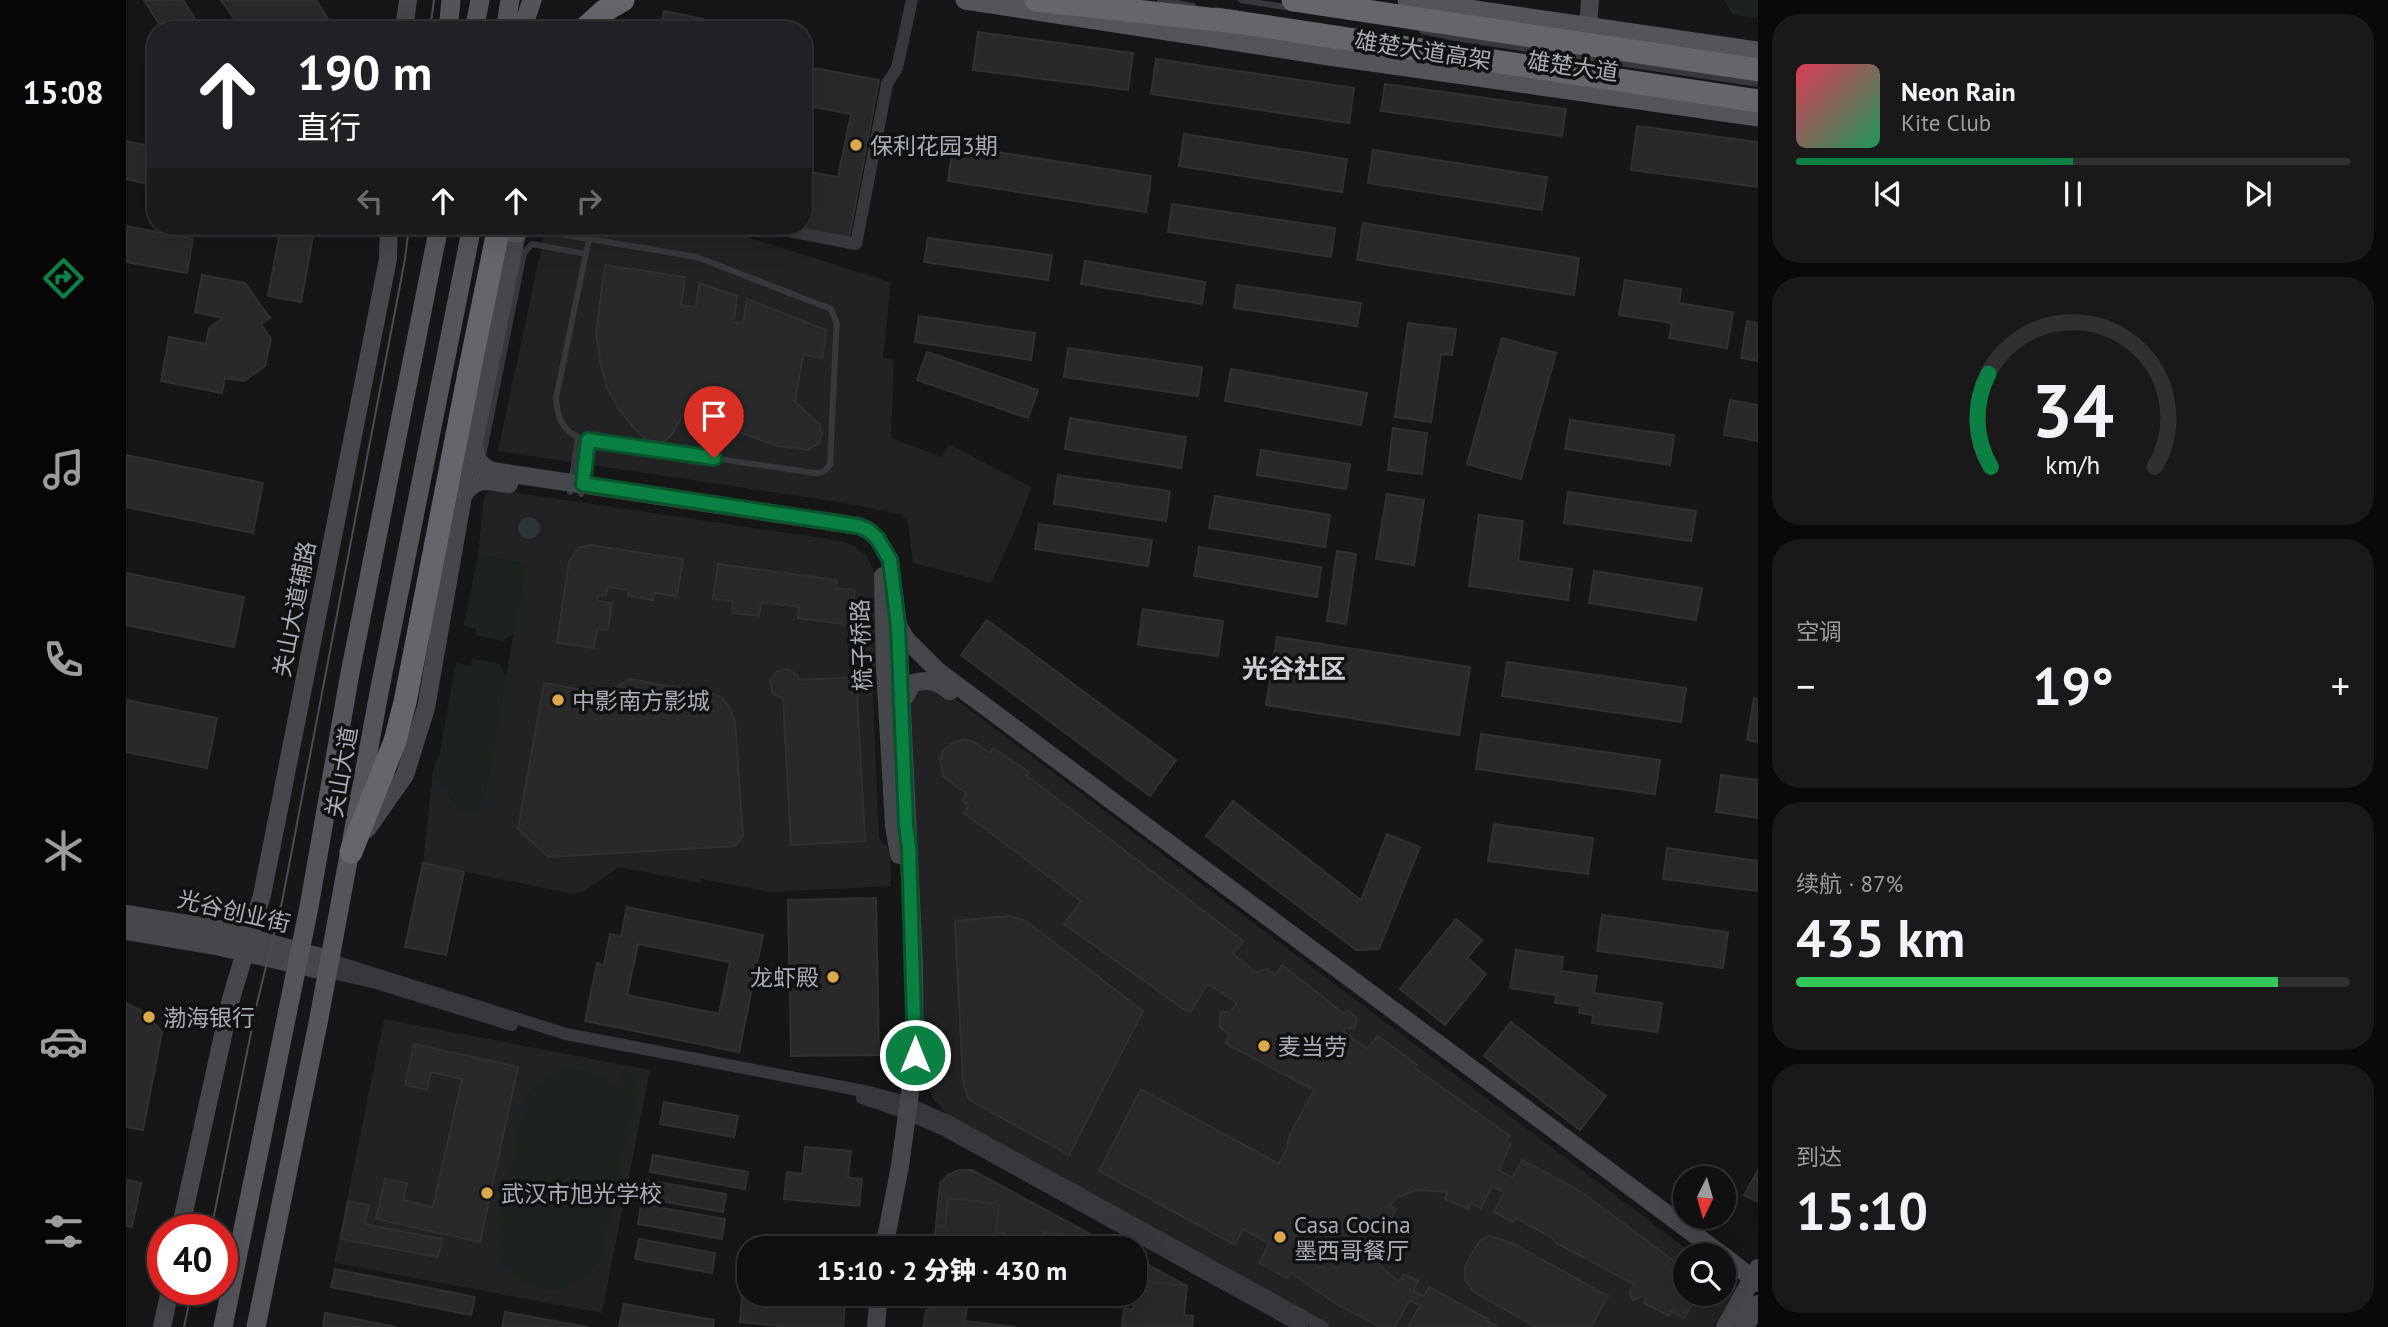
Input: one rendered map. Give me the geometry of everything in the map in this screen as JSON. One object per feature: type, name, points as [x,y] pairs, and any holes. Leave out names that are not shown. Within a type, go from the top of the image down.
[{"type":"highway","points":[[593,21],[623,0]]},
{"type":"highway","points":[[1036,0],[1238,11]]},
{"type":"highway","name":"雄楚大道高架","points":[[1089,0],[1238,11],[1758,101]]},
{"type":"highway","name":"雄楚大道高架","points":[[1293,0],[1758,70]]},
{"type":"highway","points":[[351,852],[395,741],[405,702],[469,373],[515,235]]},
{"type":"main road","points":[[449,21],[451,0]]},
{"type":"main road","points":[[476,21],[480,0]]},
{"type":"main road","points":[[506,21],[510,0]]},
{"type":"main road","points":[[525,21],[532,0]]},
{"type":"main road","name":"雄楚大道","points":[[965,0],[1329,56],[1758,117]]},
{"type":"main road","name":"雄楚大道","points":[[1407,0],[1758,51]]},
{"type":"main road","name":"关山大道","points":[[223,1327],[298,958],[353,660],[437,235]]},
{"type":"main road","name":"关山大道","points":[[256,1327],[329,966],[412,520],[470,235]]},
{"type":"street","points":[[405,21],[408,0]]},
{"type":"street","points":[[581,21],[605,0]]},
{"type":"street","points":[[809,235],[856,244],[887,84],[897,68],[912,0]]},
{"type":"street","points":[[1588,26],[1590,0]]},
{"type":"street","name":"关山大道辅路","points":[[184,1214],[231,999],[262,895],[388,259],[389,235]]},
{"type":"street","points":[[351,852],[405,775],[426,708],[463,496],[516,235]]},
{"type":"street","points":[[474,443],[478,474]]},
{"type":"street","points":[[463,496],[478,474],[492,471],[576,488]]},
{"type":"street","name":"梳子桥路","points":[[576,488],[851,525],[868,530],[877,538],[890,560],[898,626],[914,963],[915,1055],[905,1107]]},
{"type":"street","name":"梳子桥路","points":[[576,488],[845,533],[865,541],[878,558],[884,577],[885,669],[905,962],[905,1107],[901,1167],[887,1236]]},
{"type":"street","points":[[898,626],[906,639],[939,672],[1707,1243]]},
{"type":"street","points":[[900,705],[913,683],[928,680],[941,684],[1689,1243]]},
{"type":"street","name":"光谷创业街","points":[[126,914],[219,929],[247,945]]},
{"type":"street","name":"光谷创业街","points":[[126,931],[247,945],[329,966]]},
{"type":"street","points":[[329,966],[566,1041],[905,1107],[950,1122],[1323,1327]]},
{"type":"street","points":[[905,1107],[1302,1327]]},
{"type":"street","points":[[1736,1266],[1755,1281]]},
{"type":"street","points":[[1736,1273],[1755,1281]]},
{"type":"street","points":[[1725,1327],[1755,1281]]},
{"type":"street","points":[[1745,1327],[1758,1304]]},
{"type":"street","points":[[162,1327],[167,1305]]},
{"type":"street","points":[[876,1327],[878,1306]]},
{"type":"lane","points":[[1160,0],[1206,9]]},
{"type":"lane","points":[[1238,11],[1389,23]]},
{"type":"lane","points":[[1415,29],[1455,38],[1758,84]]},
{"type":"lane","points":[[1445,45],[1483,51]]},
{"type":"lane","points":[[1496,53],[1758,93]]},
{"type":"lane","points":[[567,235],[589,239],[706,260],[831,309],[836,324],[830,465],[822,473],[588,440],[564,428],[556,409],[556,398],[589,239]]},
{"type":"lane","points":[[478,474],[524,253],[532,244],[586,254]]},
{"type":"lane","points":[[576,488],[578,437]]},
{"type":"lane","points":[[576,488],[588,440]]},
{"type":"shaded area","points":[[1724,0],[1758,0],[1758,18],[1733,15]]},
{"type":"shaded area","points":[[544,235],[718,235],[747,237],[891,282],[883,358],[894,360],[891,438],[942,457],[949,444],[1031,487],[1020,519],[991,583],[913,563],[907,519],[900,514],[839,502],[498,451]]},
{"type":"shaded area","points":[[491,489],[842,541],[866,555],[876,581],[881,669],[872,674],[879,838],[890,850],[891,886],[771,892],[702,879],[701,883],[619,867],[584,891],[573,894],[423,863],[433,771],[460,811],[483,806],[526,564],[478,555],[484,496]]},
{"type":"shaded area","points":[[525,517],[533,517],[540,524],[540,532],[533,539],[525,539],[518,532],[518,524]]},
{"type":"shaded area","points":[[478,555],[526,564],[514,633],[503,641],[475,635],[476,629],[464,626]]},
{"type":"shaded area","points":[[472,658],[500,664],[506,677],[483,806],[475,814],[460,811],[433,771],[440,752],[456,663],[471,666]]},
{"type":"shaded area","points":[[941,688],[1679,1243],[1673,1243],[1673,1306],[1726,1306],[1714,1327],[1331,1327],[948,1115],[933,1099],[924,1075],[910,710],[910,694],[915,690]]},
{"type":"shaded area","name":"武汉市旭光学校","points":[[384,1019],[650,1070],[602,1313],[334,1263]]},
{"type":"shaded area","points":[[571,1069],[598,1075],[619,1090],[624,1071],[640,1074],[600,1259],[587,1275],[571,1285],[555,1289],[538,1288],[523,1282],[510,1270],[501,1254],[497,1234],[526,1099],[545,1079]]},
{"type":"building","points":[[144,0],[183,0],[196,21],[157,21]]},
{"type":"building","points":[[221,0],[316,0],[329,21],[236,21]]},
{"type":"building","points":[[664,11],[703,19],[703,21],[662,21]]},
{"type":"building","points":[[978,32],[1133,53],[1128,90],[973,70]]},
{"type":"building","points":[[1156,59],[1354,88],[1349,123],[1151,94]]},
{"type":"building","name":"保利花园3期","points":[[812,68],[879,80],[849,238],[812,231],[812,173],[838,177],[851,114],[812,107]]},
{"type":"building","points":[[1385,84],[1566,109],[1562,136],[1381,111]]},
{"type":"building","points":[[1637,126],[1758,142],[1758,187],[1631,170]]},
{"type":"building","points":[[1184,134],[1347,159],[1342,192],[1179,166]]},
{"type":"building","points":[[126,141],[147,145],[147,184],[126,179]]},
{"type":"building","points":[[953,145],[1151,176],[1146,212],[948,181]]},
{"type":"building","points":[[1373,150],[1547,177],[1542,210],[1368,183]]},
{"type":"building","points":[[1172,204],[1335,228],[1331,257],[1168,232]]},
{"type":"building","points":[[1363,223],[1579,258],[1574,295],[1357,260]]},
{"type":"building","points":[[126,226],[147,230],[147,235],[172,235],[193,239],[187,273],[126,262]]},
{"type":"building","points":[[279,235],[313,235],[301,302],[268,296]]},
{"type":"building","points":[[928,238],[1052,255],[1048,280],[924,262]]},
{"type":"building","points":[[1085,261],[1205,282],[1202,304],[1081,284]]},
{"type":"building","points":[[605,265],[685,277],[681,305],[696,307],[699,283],[737,296],[734,322],[743,323],[747,299],[826,330],[823,358],[803,355],[795,402],[819,423],[822,434],[819,443],[808,450],[777,446],[714,423],[711,428],[684,413],[670,437],[650,444],[618,408],[607,388],[601,367],[596,333]]},
{"type":"building","points":[[202,275],[245,283],[270,318],[261,324],[271,339],[265,366],[244,381],[225,378],[222,393],[161,381],[169,337],[206,344],[209,328],[223,318],[195,312]]},
{"type":"building","points":[[1625,280],[1681,289],[1679,303],[1733,312],[1727,348],[1669,338],[1672,323],[1619,315]]},
{"type":"building","points":[[1237,285],[1361,303],[1357,326],[1234,308]]},
{"type":"building","points":[[919,316],[1035,333],[1031,360],[915,342]]},
{"type":"building","points":[[1747,321],[1758,323],[1758,361],[1741,358]]},
{"type":"building","points":[[1408,323],[1456,329],[1452,355],[1441,354],[1431,422],[1395,417]]},
{"type":"building","points":[[1502,338],[1556,353],[1521,479],[1467,464]]},
{"type":"building","points":[[1068,348],[1202,367],[1198,396],[1064,377]]},
{"type":"building","points":[[927,352],[1038,390],[1028,418],[917,380]]},
{"type":"building","points":[[1231,369],[1367,393],[1361,425],[1225,401]]},
{"type":"building","points":[[1730,400],[1758,405],[1758,441],[1724,435]]},
{"type":"building","points":[[1070,418],[1186,437],[1181,468],[1065,449]]},
{"type":"building","points":[[1570,420],[1674,435],[1670,465],[1565,449]]},
{"type":"building","points":[[1393,428],[1427,433],[1422,474],[1388,470]]},
{"type":"building","points":[[1261,450],[1350,464],[1346,489],[1257,475]]},
{"type":"building","points":[[126,455],[263,483],[253,533],[126,507]]},
{"type":"building","points":[[1058,475],[1170,491],[1166,521],[1054,504]]},
{"type":"building","points":[[1568,492],[1696,511],[1691,541],[1564,523]]},
{"type":"building","points":[[1387,494],[1424,500],[1414,565],[1376,559]]},
{"type":"building","points":[[1215,496],[1330,515],[1325,547],[1209,528]]},
{"type":"building","points":[[1479,515],[1523,521],[1518,561],[1572,569],[1568,600],[1469,586]]},
{"type":"building","points":[[1039,524],[1152,540],[1148,566],[1035,549]]},
{"type":"building","points":[[590,545],[683,559],[677,596],[654,593],[653,600],[628,596],[629,590],[608,587],[606,596],[598,595],[597,601],[612,603],[608,630],[597,629],[594,648],[557,643],[569,561],[579,548]]},
{"type":"building","points":[[1199,547],[1321,567],[1317,597],[1194,576]]},
{"type":"building","points":[[1337,551],[1356,554],[1346,624],[1327,621]]},
{"type":"building","points":[[718,564],[837,580],[836,588],[855,590],[850,625],[798,618],[799,607],[761,602],[759,616],[732,613],[733,601],[713,599]]},
{"type":"building","points":[[1594,571],[1702,588],[1696,620],[1589,603]]},
{"type":"building","points":[[126,573],[244,597],[234,647],[126,625]]},
{"type":"building","points":[[1143,609],[1223,621],[1218,656],[1138,645]]},
{"type":"building","points":[[987,620],[1176,760],[1150,796],[961,655]]},
{"type":"building","points":[[1277,637],[1470,667],[1459,735],[1266,705]]},
{"type":"building","points":[[1507,662],[1686,688],[1681,722],[1502,696]]},
{"type":"building","points":[[787,669],[797,675],[799,680],[856,677],[865,841],[791,845],[783,699],[773,693],[770,682],[776,672]]},
{"type":"building","points":[[629,679],[713,694],[721,697],[730,708],[735,722],[743,836],[735,846],[548,857],[518,829],[544,683],[605,694]]},
{"type":"building","points":[[1754,698],[1758,699],[1758,742],[1747,740]]},
{"type":"building","points":[[126,700],[217,718],[207,768],[126,752]]},
{"type":"building","points":[[1481,734],[1660,760],[1655,794],[1476,769]]},
{"type":"building","points":[[963,739],[974,742],[990,753],[993,748],[1029,772],[1026,775],[1243,941],[1233,954],[1256,972],[1267,969],[1276,975],[1282,965],[1343,1013],[1347,1011],[1356,1017],[1354,1028],[1345,1028],[1343,1031],[1367,1049],[1378,1036],[1417,1065],[1415,1068],[1510,1136],[1506,1140],[1511,1144],[1499,1170],[1512,1178],[1522,1160],[1580,1191],[1673,1260],[1673,1306],[1691,1306],[1684,1318],[1671,1311],[1669,1316],[1644,1303],[1646,1298],[1642,1296],[1633,1300],[1629,1293],[1634,1284],[1558,1244],[1516,1218],[1513,1222],[1494,1212],[1504,1192],[1492,1186],[1481,1208],[1471,1203],[1468,1209],[1445,1199],[1447,1192],[1416,1190],[1398,1197],[1389,1205],[1396,1209],[1384,1233],[1377,1229],[1376,1245],[1382,1267],[1399,1282],[1404,1274],[1418,1281],[1413,1291],[1424,1296],[1429,1287],[1498,1327],[1408,1327],[1420,1305],[1409,1300],[1395,1327],[1381,1327],[1336,1304],[1291,1273],[1287,1278],[1259,1263],[1269,1243],[1243,1229],[1235,1245],[1099,1171],[1141,1089],[1279,1164],[1287,1149],[1289,1136],[1314,1090],[1225,1043],[1230,1035],[1220,1027],[1220,1016],[1222,1012],[1230,1012],[1237,1003],[1208,984],[1191,1011],[1185,1010],[1064,924],[1081,901],[964,813],[969,805],[962,800],[967,794],[943,776],[940,761],[943,750]]},
{"type":"building","points":[[1721,775],[1758,780],[1758,818],[1716,812]]},
{"type":"building","points":[[1233,801],[1361,900],[1387,834],[1420,847],[1379,949],[1356,950],[1206,836]]},
{"type":"building","points":[[1494,824],[1593,838],[1588,874],[1488,861]]},
{"type":"building","points":[[1667,848],[1758,861],[1758,891],[1663,879]]},
{"type":"building","points":[[423,863],[464,872],[446,955],[405,947]]},
{"type":"building","name":"龙虾殿","points":[[876,898],[879,1055],[791,1056],[788,900]]},
{"type":"building","points":[[627,907],[763,935],[739,1052],[585,1021],[597,963],[604,965],[610,934],[621,936]],"holes":[[[638,944],[730,962],[719,1014],[627,995]]]},
{"type":"building","points":[[1602,915],[1728,932],[1723,968],[1597,951]]},
{"type":"building","points":[[1009,916],[1026,921],[1143,1011],[1069,1155],[969,1099],[963,1083],[955,921]]},
{"type":"building","points":[[1456,919],[1482,940],[1467,958],[1486,974],[1445,1025],[1400,989]]},
{"type":"building","points":[[1516,950],[1563,957],[1561,971],[1597,976],[1594,993],[1662,1003],[1658,1032],[1592,1023],[1593,1015],[1579,1013],[1580,1006],[1555,1003],[1556,995],[1510,988]]},
{"type":"building","points":[[126,1003],[146,1013],[162,1032],[143,1130],[126,1127]]},
{"type":"building","points":[[1511,1022],[1606,1096],[1580,1130],[1484,1056]]},
{"type":"building","points":[[414,1044],[518,1067],[480,1242],[376,1219],[385,1179],[407,1183],[403,1200],[433,1207],[462,1079],[431,1072],[427,1090],[405,1085]]},
{"type":"building","points":[[664,1102],[738,1116],[734,1137],[660,1124]]},
{"type":"building","points":[[805,1147],[851,1151],[848,1178],[862,1179],[859,1206],[784,1199],[787,1172],[802,1174]]},
{"type":"building","points":[[653,1155],[748,1172],[745,1189],[650,1172]]},
{"type":"building","points":[[959,1170],[972,1170],[1094,1236],[1044,1232],[1044,1236],[1004,1236],[1005,1233],[996,1232],[999,1204],[948,1198],[945,1227],[936,1226],[940,1183]]},
{"type":"building","points":[[1758,1170],[1758,1202],[1744,1195]]},
{"type":"building","points":[[126,1180],[141,1183],[132,1227],[126,1226]]},
{"type":"building","points":[[646,1180],[726,1194],[723,1212],[643,1198]]},
{"type":"building","points":[[948,1198],[999,1204],[996,1232],[1005,1233],[1005,1236],[935,1236],[936,1226],[945,1227]]},
{"type":"building","points":[[348,1201],[369,1205],[365,1224],[442,1239],[438,1257],[341,1239]]},
{"type":"building","points":[[641,1204],[725,1219],[722,1239],[638,1224]]},
{"type":"building","points":[[1044,1232],[1078,1236],[1044,1236]]},
{"type":"building","points":[[1489,1236],[1512,1243],[1608,1296],[1591,1327],[1536,1327],[1473,1291],[1465,1279],[1465,1268],[1480,1241]]},
{"type":"building","points":[[639,1239],[715,1253],[712,1273],[635,1259]]},
{"type":"building","points":[[1147,1264],[1187,1286],[1147,1281]]},
{"type":"building","points":[[335,1269],[475,1297],[471,1315],[331,1287]]},
{"type":"building","points":[[1147,1281],[1187,1286],[1184,1315],[1193,1316],[1192,1327],[1122,1327],[1124,1308],[1133,1309],[1133,1306],[1147,1306]]},
{"type":"building","points":[[624,1304],[714,1320],[713,1327],[619,1327]]},
{"type":"building","points":[[741,1306],[845,1306],[843,1327],[791,1327],[740,1322]]},
{"type":"building","points":[[937,1306],[967,1307],[964,1327],[923,1327],[926,1311]]},
{"type":"building","points":[[505,1312],[588,1327],[502,1327]]},
{"type":"building","points":[[325,1313],[396,1327],[323,1327]]},
{"type":"building","points":[[965,1321],[1016,1327],[964,1327]]},
{"type":"tram line","points":[[431,21],[434,0]]},
{"type":"tram line","points":[[214,1214],[257,1003],[282,902],[408,235]]},
{"type":"tram line","points":[[184,1327],[189,1305]]},
{"type":"place","name":"保利花园3期","points":[[856,145]]},
{"type":"place","name":"中影南方影城","points":[[558,700]]},
{"type":"place","name":"龙虾殿","points":[[833,977]]},
{"type":"place","name":"渤海银行","points":[[149,1017]]},
{"type":"place","name":"麦当劳","points":[[1264,1046]]},
{"type":"place","name":"武汉市旭光学校","points":[[487,1193]]},
{"type":"place","name":"Casa Cocina 墨西哥餐厅","points":[[1280,1237]]},
{"type":"district","name":"光谷社区","points":[[1294,668]]},
{"type":"route","points":[[714,458],[588,440],[583,484],[858,526],[877,538],[890,560],[898,626],[914,963],[915,1055]]}]
